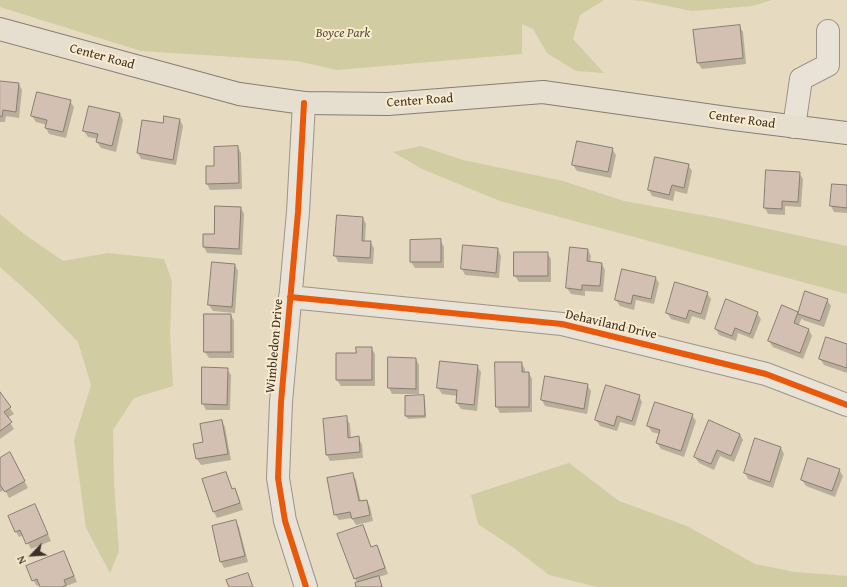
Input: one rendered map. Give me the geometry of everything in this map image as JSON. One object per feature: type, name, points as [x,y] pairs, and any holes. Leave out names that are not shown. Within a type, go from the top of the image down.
[{"type":"main road","name":"Center Road","points":[[0,29],[239,94],[304,103],[388,104],[543,92],[847,133]]},
{"type":"street","points":[[794,127],[801,79],[828,65],[828,31]]},
{"type":"street","name":"Wimbledon Drive","points":[[304,103],[298,212],[281,402],[278,478],[285,521],[306,587]]},
{"type":"street","name":"Dehaviland Drive","points":[[290,298],[562,324],[766,374],[847,405]]},
{"type":"green space","name":"Boyce Park","points":[[0,0],[604,0],[580,15],[573,39],[604,73],[576,71],[547,53],[533,29],[522,24],[522,54],[337,70],[297,61],[141,51],[0,7]]},
{"type":"green space","points":[[631,0],[772,0],[752,6],[692,11]]},
{"type":"green space","points":[[421,146],[463,160],[563,181],[624,201],[718,218],[847,246],[847,294],[500,201],[422,169],[393,152]]},
{"type":"green space","points":[[0,214],[24,234],[63,261],[108,253],[164,259],[172,281],[170,333],[173,386],[134,398],[113,430],[114,483],[119,551],[110,573],[86,528],[74,440],[91,385],[78,342],[37,300],[0,267]]},
{"type":"green space","points":[[569,463],[619,501],[687,526],[755,564],[795,572],[847,576],[847,587],[597,587],[549,575],[514,548],[478,524],[471,495]]},
{"type":"building","points":[[740,25],[743,58],[697,63],[693,30]]},
{"type":"building","points":[[0,81],[19,83],[16,112],[3,110],[2,117],[0,116]]},
{"type":"building","points":[[37,92],[71,100],[63,132],[45,128],[47,120],[31,116]]},
{"type":"building","points":[[89,106],[120,113],[112,146],[96,142],[98,134],[83,131]]},
{"type":"building","points":[[164,116],[180,119],[173,160],[137,153],[142,120],[163,123]]},
{"type":"building","points":[[577,141],[613,148],[608,172],[572,165]]},
{"type":"building","points":[[238,146],[239,183],[206,184],[206,166],[214,166],[214,147]]},
{"type":"building","points":[[655,157],[689,164],[684,188],[672,185],[669,195],[648,190]]},
{"type":"building","points":[[766,170],[800,172],[798,202],[782,201],[782,209],[764,208]]},
{"type":"building","points":[[832,184],[847,185],[847,208],[830,206]]},
{"type":"building","points":[[215,206],[241,207],[239,249],[203,247],[203,234],[214,234]]},
{"type":"building","points":[[337,215],[363,217],[362,241],[371,241],[370,258],[334,256]]},
{"type":"building","points":[[441,239],[441,262],[410,262],[410,240]]},
{"type":"building","points":[[463,245],[498,248],[496,273],[461,269]]},
{"type":"building","points":[[570,247],[588,249],[587,261],[602,263],[600,286],[582,285],[582,290],[566,288]]},
{"type":"building","points":[[514,252],[548,252],[548,276],[514,276]]},
{"type":"building","points":[[212,262],[235,264],[232,307],[208,305]]},
{"type":"building","points":[[622,269],[656,277],[651,299],[633,295],[631,304],[615,300]]},
{"type":"building","points":[[675,282],[708,292],[701,314],[689,310],[686,319],[666,313]]},
{"type":"building","points":[[805,291],[828,299],[820,321],[798,314]]},
{"type":"building","points":[[726,299],[758,312],[750,334],[735,328],[732,336],[715,329]]},
{"type":"building","points":[[782,305],[798,312],[794,323],[809,329],[800,353],[768,341]]},
{"type":"building","points":[[204,314],[231,314],[231,352],[204,352]]},
{"type":"building","points":[[826,337],[847,344],[847,368],[819,359]]},
{"type":"building","points":[[356,347],[372,347],[372,380],[336,380],[336,353],[356,353]]},
{"type":"building","points":[[388,357],[416,358],[416,389],[388,388]]},
{"type":"building","points":[[440,361],[478,365],[474,405],[456,403],[457,390],[437,388]]},
{"type":"building","points":[[495,362],[522,362],[522,372],[529,372],[529,407],[496,407]]},
{"type":"building","points":[[202,367],[228,368],[227,405],[202,404]]},
{"type":"building","points":[[545,376],[588,384],[584,409],[541,400]]},
{"type":"building","points":[[606,385],[640,395],[632,421],[617,416],[614,426],[595,420]]},
{"type":"building","points":[[0,392],[11,407],[4,412],[12,422],[0,431]]},
{"type":"building","points":[[424,395],[425,416],[405,416],[405,396]]},
{"type":"building","points":[[655,402],[693,414],[681,451],[656,443],[660,430],[647,426]]},
{"type":"building","points":[[347,416],[348,438],[359,436],[360,452],[326,455],[323,419]]},
{"type":"building","points":[[222,420],[228,454],[196,459],[193,444],[203,442],[200,424]]},
{"type":"building","points":[[709,420],[740,434],[731,456],[717,450],[711,464],[694,457]]},
{"type":"building","points":[[755,438],[781,447],[770,482],[744,473]]},
{"type":"building","points":[[10,452],[25,481],[5,492],[0,485],[0,458]]},
{"type":"building","points":[[808,458],[840,469],[832,491],[801,480]]},
{"type":"building","points":[[226,472],[232,489],[235,488],[240,503],[213,512],[202,479]]},
{"type":"building","points":[[353,473],[359,501],[367,500],[370,515],[352,519],[350,512],[334,515],[327,478]]},
{"type":"building","points":[[35,504],[48,534],[26,544],[20,530],[15,532],[8,516]]},
{"type":"building","points":[[236,520],[245,556],[220,562],[212,526]]},
{"type":"building","points":[[363,525],[371,547],[377,545],[385,568],[354,579],[337,534]]},
{"type":"building","points":[[64,551],[74,576],[64,580],[66,585],[62,587],[40,587],[37,579],[32,581],[26,566]]},
{"type":"building","points":[[248,573],[253,587],[229,587],[226,580]]},
{"type":"building","points":[[379,576],[382,587],[356,587],[355,583]]},
{"type":"cycle path","points":[[304,103],[298,212],[281,402],[278,478],[285,521],[306,587]]},
{"type":"cycle path","points":[[290,297],[562,324],[766,374],[847,405]]}]
